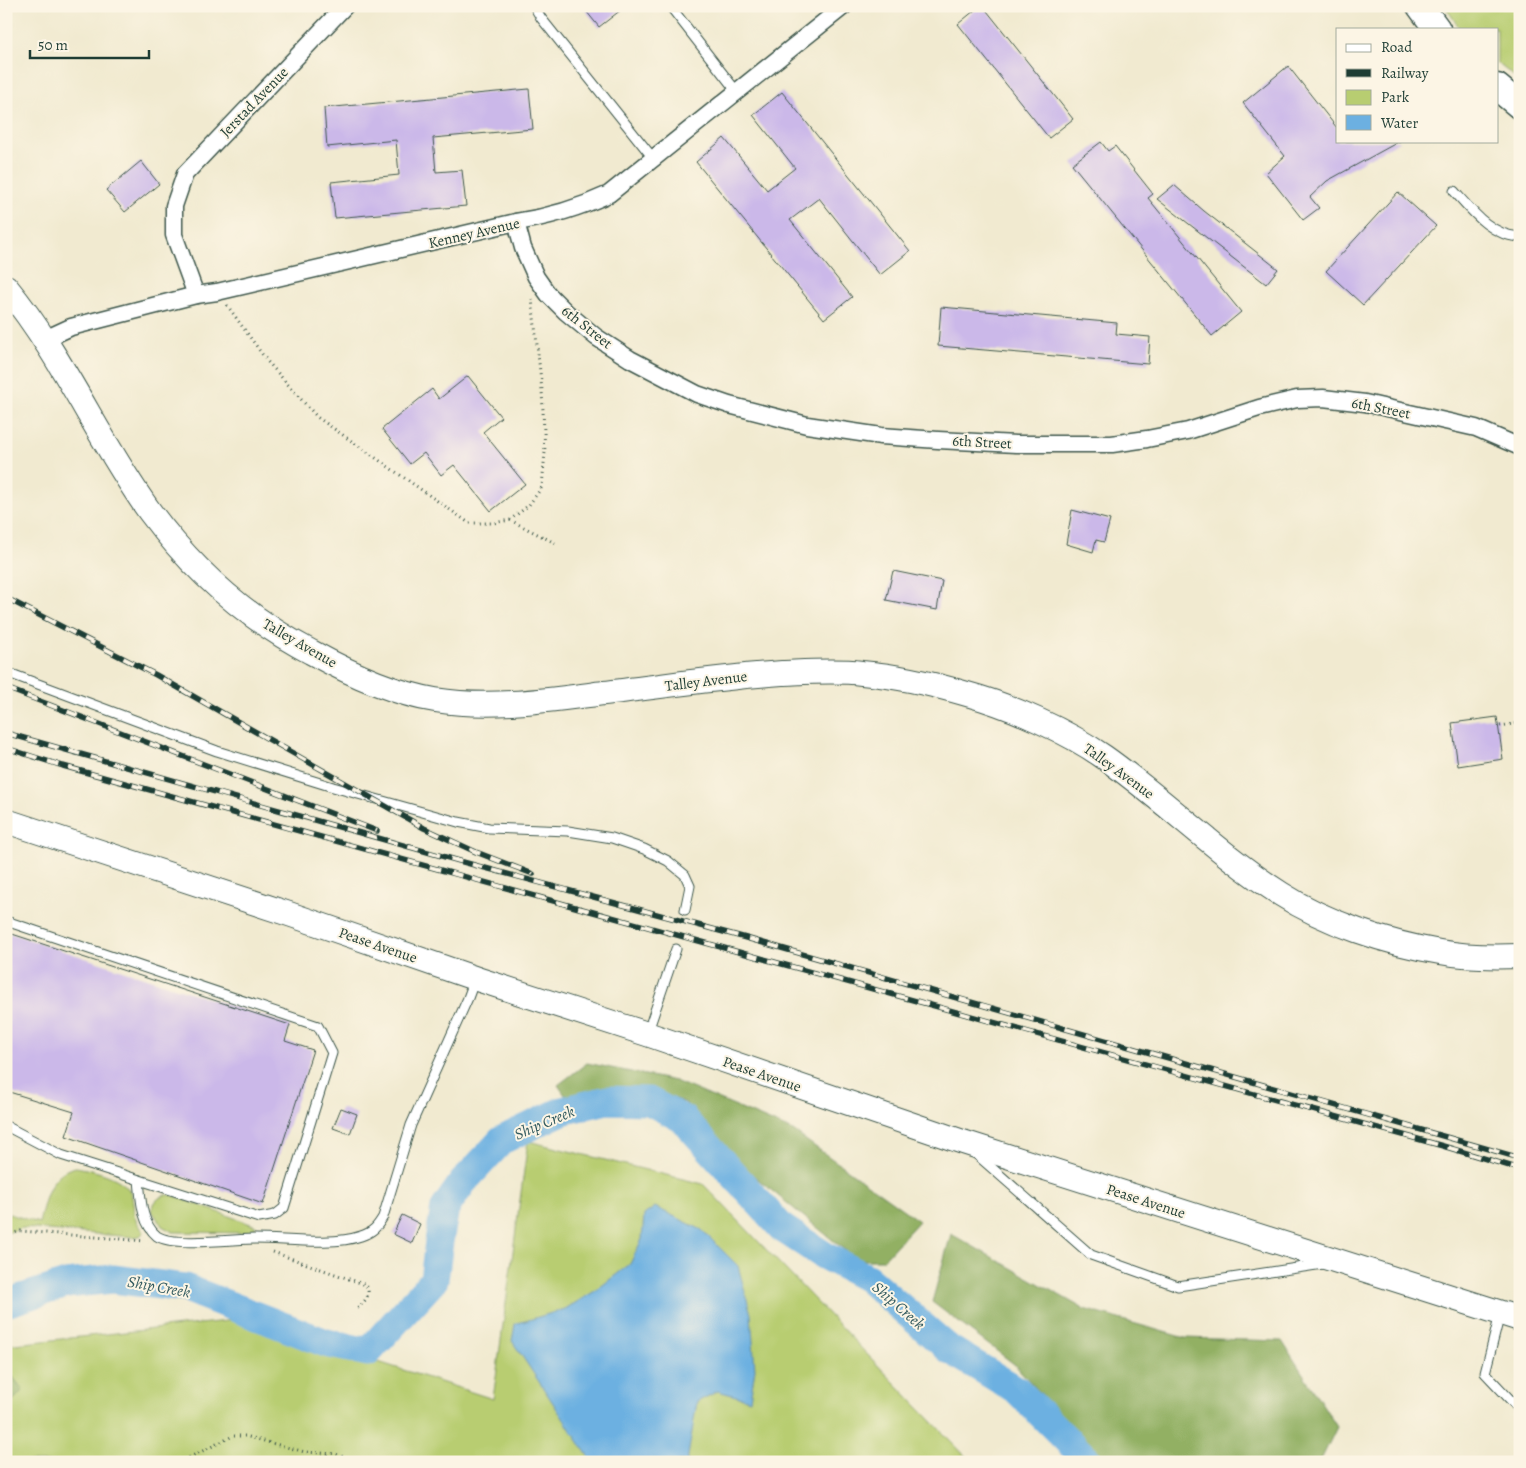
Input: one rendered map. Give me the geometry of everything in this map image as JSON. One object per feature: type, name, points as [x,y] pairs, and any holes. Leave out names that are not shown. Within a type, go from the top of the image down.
[{"type":"main road","points":[[1420,6],[1436,28]]},
{"type":"main road","points":[[1498,88],[1520,106]]},
{"type":"street","name":"Jerstad Avenue","points":[[196,295],[174,235],[174,206],[185,174],[345,6]]},
{"type":"street","name":"Kenney Avenue","points":[[45,338],[71,327],[196,295],[217,292],[516,222],[543,218],[590,203],[609,194],[844,6]]},
{"type":"street","name":"6th Street","points":[[516,222],[523,248],[536,277],[548,294],[596,337],[630,359],[697,394],[728,405],[807,425],[881,436],[938,440],[1016,444],[1112,444],[1188,431],[1259,408],[1297,399],[1323,398],[1365,404],[1476,428],[1520,447]]},
{"type":"street","name":"Talley Avenue","points":[[6,287],[45,338],[78,396],[149,510],[185,555],[226,594],[267,626],[308,651],[358,676],[408,694],[436,700],[465,703],[525,703],[750,675],[808,672],[858,672],[915,680],[972,695],[1014,710],[1059,731],[1102,755],[1252,874],[1286,897],[1324,916],[1376,937],[1441,952],[1495,957],[1520,956]]},
{"type":"street","name":"Pease Avenue","points":[[7,822],[289,914],[475,979],[647,1034],[963,1142],[1510,1316]]},
{"type":"lane","points":[[534,6],[541,18],[653,158]]},
{"type":"lane","points":[[670,6],[737,92]]},
{"type":"lane","points":[[1454,191],[1492,229],[1512,237],[1520,237]]},
{"type":"lane","points":[[6,672],[217,751],[333,787],[458,822],[489,828],[568,831],[612,838],[636,846],[668,861],[685,875],[690,886],[684,910]]},
{"type":"lane","points":[[6,921],[318,1026],[332,1053],[284,1208],[275,1216],[260,1218],[61,1155],[6,1126]]},
{"type":"lane","points":[[647,1034],[676,949]]},
{"type":"lane","points":[[139,1180],[142,1209],[148,1225],[158,1237],[172,1240],[341,1240],[360,1237],[375,1230],[383,1217],[411,1125],[475,979]]},
{"type":"lane","points":[[963,1142],[1091,1255],[1178,1286],[1336,1262]]},
{"type":"lane","points":[[1510,1316],[1485,1373],[1520,1410]]},
{"type":"path","points":[[217,292],[268,362],[316,417],[469,523],[493,523],[510,520],[529,506],[542,487],[545,452],[542,390],[532,301],[536,277]]},
{"type":"path","points":[[510,520],[555,543]]},
{"type":"path","points":[[1500,726],[1520,723]]},
{"type":"path","points":[[6,1236],[21,1231],[148,1241],[158,1237]]},
{"type":"path","points":[[268,1251],[366,1286],[369,1290],[368,1296],[357,1308]]},
{"type":"path","points":[[180,1462],[233,1436],[245,1436],[305,1452],[336,1454],[357,1462]]},
{"type":"green space","points":[[1445,6],[1520,6],[1520,81],[1498,64],[1498,28],[1459,28]]},
{"type":"green space","points":[[587,1063],[675,1081],[793,1131],[919,1221],[883,1260],[857,1260],[744,1168],[692,1122],[686,1103],[658,1093],[609,1087],[567,1098],[558,1085]]},
{"type":"green space","points":[[528,1141],[703,1184],[971,1462],[6,1462],[6,1345],[245,1319],[493,1399]]},
{"type":"green space","points":[[76,1167],[108,1176],[124,1184],[132,1197],[135,1218],[144,1232],[140,1236],[23,1228],[6,1233],[6,1213],[39,1223],[46,1196],[54,1181],[67,1170]]},
{"type":"green space","points":[[165,1195],[172,1195],[256,1226],[252,1233],[173,1232],[162,1226],[152,1211],[156,1201]]},
{"type":"green space","points":[[951,1234],[1084,1309],[1185,1338],[1282,1341],[1337,1427],[1320,1462],[1103,1462],[1014,1364],[932,1302]]},
{"type":"green space","points":[[6,1368],[23,1390],[6,1408]]},
{"type":"water","points":[[655,1207],[702,1230],[738,1266],[751,1314],[755,1369],[750,1400],[718,1391],[697,1402],[687,1462],[592,1462],[512,1341],[515,1324],[565,1309],[595,1291],[630,1264],[642,1239],[644,1215]]},
{"type":"building","points":[[582,6],[626,6],[599,27]]},
{"type":"building","points":[[980,6],[983,6],[1073,119],[1049,138],[958,24]]},
{"type":"building","points":[[1288,66],[1336,127],[1336,142],[1398,142],[1327,181],[1310,197],[1319,208],[1303,220],[1266,173],[1285,156],[1243,103]]},
{"type":"building","points":[[529,89],[533,129],[433,138],[436,172],[462,170],[466,206],[335,218],[331,182],[399,175],[396,140],[327,147],[324,108]]},
{"type":"building","points":[[782,92],[910,251],[880,275],[819,198],[790,220],[852,297],[824,319],[696,162],[724,138],[767,190],[795,168],[753,115]]},
{"type":"building","points":[[1101,142],[1108,151],[1115,146],[1153,194],[1148,198],[1241,312],[1212,336],[1072,164]]},
{"type":"building","points":[[141,161],[159,184],[125,212],[106,190]]},
{"type":"building","points":[[1174,185],[1278,269],[1266,284],[1157,199]]},
{"type":"building","points":[[1398,192],[1436,226],[1363,305],[1326,271]]},
{"type":"building","points":[[941,307],[1117,323],[1116,334],[1150,337],[1148,364],[938,346]]},
{"type":"building","points":[[468,376],[501,417],[483,432],[525,484],[491,511],[454,465],[441,475],[424,453],[410,464],[382,429],[432,389],[439,399]]},
{"type":"building","points":[[1072,510],[1110,520],[1104,542],[1096,540],[1093,552],[1066,544]]},
{"type":"building","points":[[893,571],[942,581],[937,610],[886,600]]},
{"type":"building","points":[[1497,717],[1503,759],[1458,766],[1452,723]]},
{"type":"building","points":[[6,932],[290,1025],[285,1041],[313,1050],[263,1204],[66,1136],[74,1112],[6,1091]]},
{"type":"building","points":[[341,1108],[357,1114],[350,1134],[333,1128]]},
{"type":"building","points":[[402,1215],[420,1224],[412,1243],[393,1234]]},
{"type":"waterway","name":"Ship Creek","points":[[6,1303],[66,1284],[113,1279],[185,1288],[326,1343],[368,1352],[434,1280],[445,1208],[463,1182],[502,1140],[562,1111],[607,1100],[649,1101],[683,1119],[782,1228],[825,1256],[867,1278],[949,1349],[1017,1390],[1089,1462]]},
{"type":"railway","points":[[6,598],[156,675],[424,828],[476,852],[533,874]]},
{"type":"railway","points":[[6,688],[377,831]]},
{"type":"railway","points":[[6,733],[463,862],[746,938],[1520,1158]]},
{"type":"railway","points":[[6,748],[63,766],[1443,1146],[1520,1169]]}]
